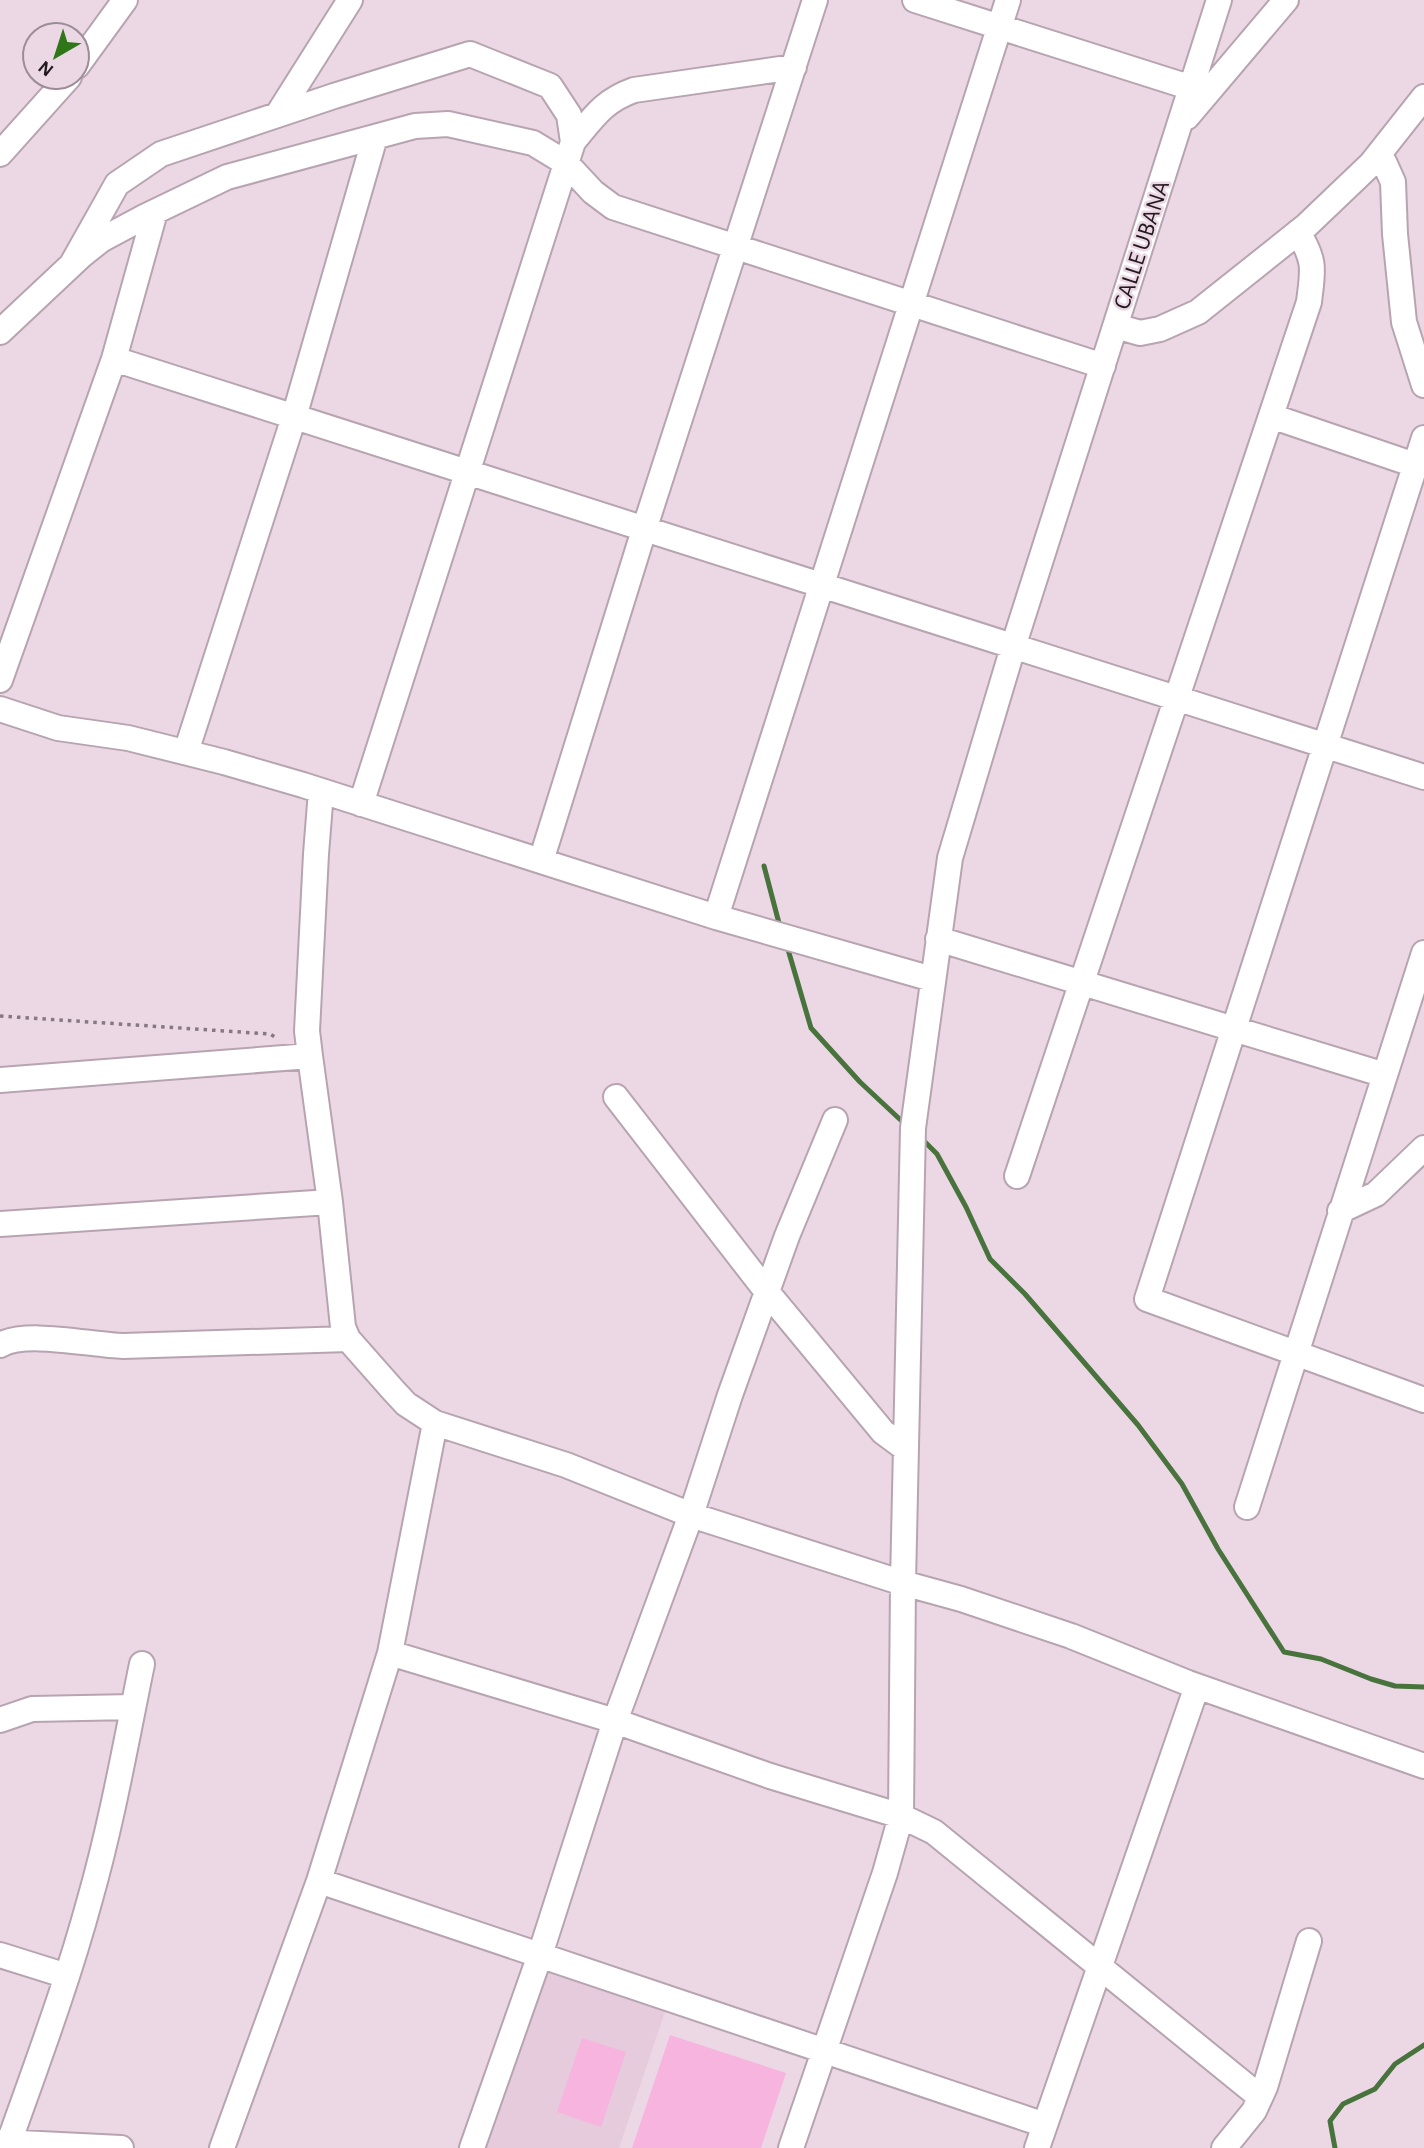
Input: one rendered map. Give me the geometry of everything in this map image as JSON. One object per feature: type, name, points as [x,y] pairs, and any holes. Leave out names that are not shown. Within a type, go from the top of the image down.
[{"type":"street","points":[[91,47],[125,0]]},
{"type":"street","points":[[278,114],[350,0]]},
{"type":"street","points":[[541,861],[644,530],[816,0]]},
{"type":"street","points":[[915,0],[1192,88]]},
{"type":"street","points":[[716,917],[1008,0]]},
{"type":"street","name":"CALLE UBANA","points":[[791,2148],[885,1873],[901,1816],[905,1449],[913,1128],[950,858],[1014,644],[1219,0]]},
{"type":"street","points":[[1180,124],[1286,0]]},
{"type":"street","points":[[72,264],[117,184],[161,154],[470,54],[550,86],[569,115],[570,153],[593,192],[613,207],[1103,366]]},
{"type":"street","points":[[361,804],[570,153],[602,107],[634,90],[794,67]]},
{"type":"street","points":[[0,154],[56,91]]},
{"type":"street","points":[[1116,326],[1140,333],[1160,329],[1198,312],[1297,232],[1377,157],[1424,97]]},
{"type":"street","points":[[0,332],[101,240],[227,177],[415,126],[448,124],[570,153]]},
{"type":"street","points":[[186,752],[294,417],[375,137]]},
{"type":"street","points":[[1377,157],[1384,162],[1393,183],[1404,322],[1424,386]]},
{"type":"street","points":[[0,678],[114,359],[155,212]]},
{"type":"street","points":[[1017,1176],[1309,302],[1313,266],[1310,252],[1297,232]]},
{"type":"street","points":[[114,359],[1424,777]]},
{"type":"street","points":[[1271,416],[1415,465]]},
{"type":"street","points":[[1424,438],[1146,1298],[1424,1401]]},
{"type":"street","points":[[0,709],[58,728],[128,738],[186,752],[321,791],[716,917],[932,979]]},
{"type":"street","points":[[321,791],[307,1031],[330,1202],[343,1327],[348,1339],[406,1404],[435,1423],[566,1465],[691,1516],[961,1599],[1071,1636],[1197,1686],[1424,1766]]},
{"type":"street","points":[[938,939],[1385,1075]]},
{"type":"street","points":[[1247,1507],[1424,953]]},
{"type":"street","points":[[0,1080],[310,1056]]},
{"type":"street","points":[[616,1097],[767,1292],[883,1432],[905,1449]]},
{"type":"street","points":[[472,2148],[540,1955],[615,1721],[691,1516],[787,1236],[835,1120]]},
{"type":"street","points":[[1340,1211],[1376,1194],[1424,1148]]},
{"type":"street","points":[[0,1224],[330,1202]]},
{"type":"street","points":[[0,1345],[24,1337],[122,1346],[348,1339]]},
{"type":"street","points":[[222,2148],[319,1881],[390,1653],[435,1423]]},
{"type":"street","points":[[390,1653],[615,1721],[770,1776],[901,1816],[934,1832],[1260,2097]]},
{"type":"street","points":[[121,2148],[5,2144],[52,2024],[91,1899],[142,1664]]},
{"type":"street","points":[[319,1881],[824,2052],[1041,2136],[1197,1686]]},
{"type":"street","points":[[0,1720],[32,1709],[133,1707]]},
{"type":"street","points":[[1224,2148],[1254,2110],[1260,2097],[1309,1941]]},
{"type":"street","points":[[0,1955],[67,1976]]},
{"type":"path","points":[[0,1016],[270,1034],[280,1039]]},
{"type":"shaded area","points":[[547,1968],[666,2009],[619,2148],[486,2148]]},
{"type":"shaded area","points":[[670,2035],[786,2073],[761,2148],[632,2148]]},
{"type":"shaded area","points":[[582,2038],[626,2052],[601,2127],[557,2112]]},
{"type":"waterway","points":[[764,866],[780,927]]},
{"type":"waterway","points":[[787,946],[811,1028],[860,1082],[906,1125]]},
{"type":"waterway","points":[[921,1138],[937,1154],[990,1259],[1025,1294],[1138,1425],[1182,1484],[1218,1549],[1284,1652],[1321,1659],[1395,1686],[1424,1687]]},
{"type":"waterway","points":[[1335,2148],[1330,2121],[1343,2104],[1375,2089],[1395,2064],[1424,2045]]}]
